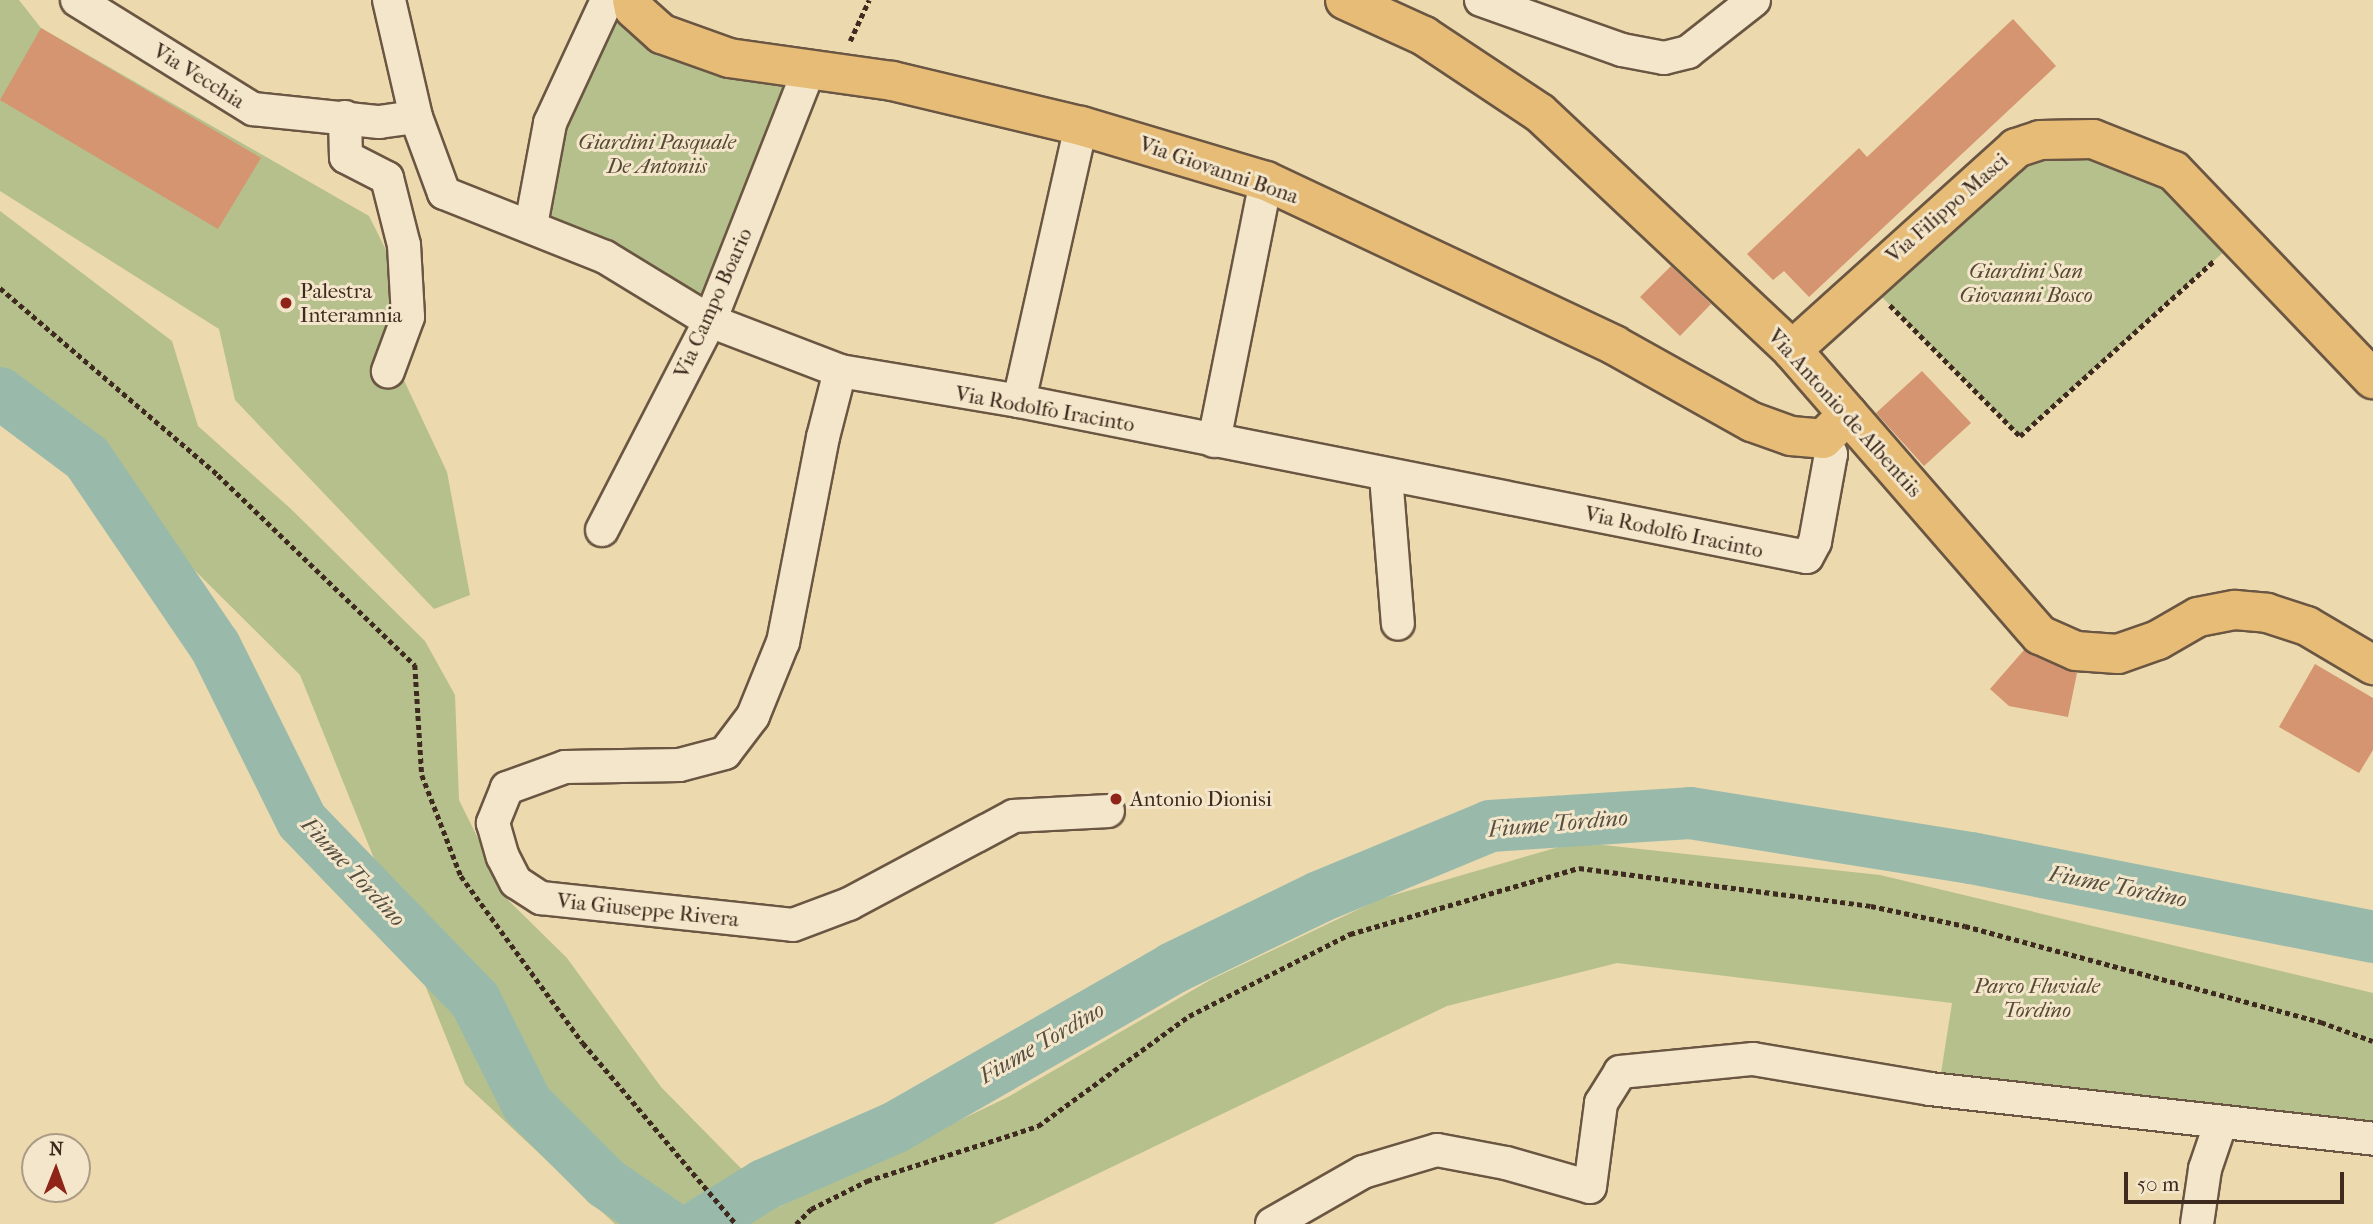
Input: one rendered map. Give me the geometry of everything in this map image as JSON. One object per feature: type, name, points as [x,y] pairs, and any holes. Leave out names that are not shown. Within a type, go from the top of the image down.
[{"type":"main road","name":"Via Giovanni Bona","points":[[632,0],[634,9],[662,34],[729,58],[892,81],[1081,126],[1266,181],[1614,345],[1752,422],[1791,436],[1835,427]]},
{"type":"main road","name":"Via Antonio de Albentiis","points":[[1345,0],[1423,36],[1540,113],[1792,350],[1835,427],[2040,635],[2076,651],[2118,654],[2158,640],[2198,617],[2235,610],[2256,612],[2307,626],[2373,665]]},
{"type":"main road","name":"Via Filippo Masci","points":[[1792,350],[1865,279],[2016,148],[2040,140],[2093,139],[2174,171],[2373,379]]},
{"type":"street","name":"Via Vecchia","points":[[77,0],[253,109],[379,122],[416,117]]},
{"type":"street","name":"Via Rodolfo Iracinto","points":[[389,0],[416,117],[444,193],[500,218],[531,225],[605,257],[710,321],[840,371],[1019,401],[1386,476],[1807,557],[1815,542],[1835,427]]},
{"type":"street","points":[[531,225],[550,123],[607,0]]},
{"type":"street","points":[[1494,2],[1622,50],[1664,58],[1688,52],[1754,0]]},
{"type":"street","name":"Via Campo Boario","points":[[602,530],[710,321],[822,72]]},
{"type":"street","points":[[345,117],[346,157],[387,178],[404,245],[408,317],[388,371]]},
{"type":"street","points":[[1019,401],[1081,126]]},
{"type":"street","points":[[1214,441],[1266,181]]},
{"type":"street","name":"Via Giuseppe Rivera","points":[[840,371],[822,437],[783,642],[753,716],[724,753],[680,765],[576,767],[521,780],[507,788],[495,811],[493,823],[503,857],[527,892],[541,898],[793,925],[849,904],[1014,816],[1108,811]]},
{"type":"street","points":[[1386,476],[1398,624]]},
{"type":"street","points":[[1272,1224],[1363,1172],[1437,1150],[1506,1163],[1590,1187],[1601,1103],[1620,1072],[1752,1059],[1930,1089],[2220,1125],[2373,1139]]},
{"type":"street","points":[[2197,1224],[2205,1168],[2220,1125]]},
{"type":"path","points":[[822,72],[869,0]]},
{"type":"path","points":[[1865,279],[2020,436],[2238,239]]},
{"type":"path","points":[[0,288],[218,475],[415,665],[422,775],[461,876],[583,1043],[736,1224]]},
{"type":"path","points":[[796,1224],[811,1209],[867,1181],[1038,1126],[1189,1016],[1350,934],[1579,868],[1884,909],[2321,1022],[2373,1041]]},
{"type":"green space","name":"Palestra Interamnia","points":[[0,0],[19,0],[41,28],[369,216],[399,276],[386,342],[447,472],[470,595],[434,609],[235,400],[219,329],[0,191]]},
{"type":"green space","name":"Giardini Pasquale De Antoniis","points":[[600,10],[692,46],[809,70],[710,321],[531,225]]},
{"type":"green space","name":"Giardini San Giovanni Bosco","points":[[2093,139],[2238,239],[2020,436],[1865,280],[2016,148]]},
{"type":"green space","name":"Parco Fluviale Tordino","points":[[0,211],[172,341],[198,426],[291,509],[425,641],[455,695],[459,800],[509,901],[567,958],[661,1087],[779,1207],[1008,1097],[1212,979],[1380,899],[1576,842],[1880,875],[2373,993],[2373,1122],[1941,1073],[1952,1003],[1617,963],[1447,1006],[993,1224],[615,1224],[465,1084],[300,675],[0,377]]},
{"type":"building","points":[[2013,19],[2056,66],[1809,297],[1784,271],[1773,280],[1747,254],[1859,148],[1867,157]]},
{"type":"building","points":[[41,28],[261,158],[218,229],[0,100]]},
{"type":"building","points":[[1671,266],[1711,304],[1680,336],[1640,297]]},
{"type":"building","points":[[1922,371],[1971,423],[1924,466],[1876,413]]},
{"type":"building","points":[[2024,650],[2077,673],[2068,717],[2009,706],[1990,689]]},
{"type":"building","points":[[2315,664],[2373,698],[2373,750],[2359,773],[2279,727]]},
{"type":"waterway","name":"Fiume Tordino","points":[[0,393],[87,458],[215,646],[302,821],[475,1000],[527,1104],[606,1183],[666,1224]]},
{"type":"waterway","name":"Fiume Tordino","points":[[701,1224],[764,1185],[894,1128],[1173,968],[1319,897],[1490,826],[1690,813],[1971,858],[2373,937]]},
{"type":"place","name":"Palestra Interamnia","points":[[286,303]]},
{"type":"place","name":"Antonio Dionisi","points":[[1116,799]]}]
